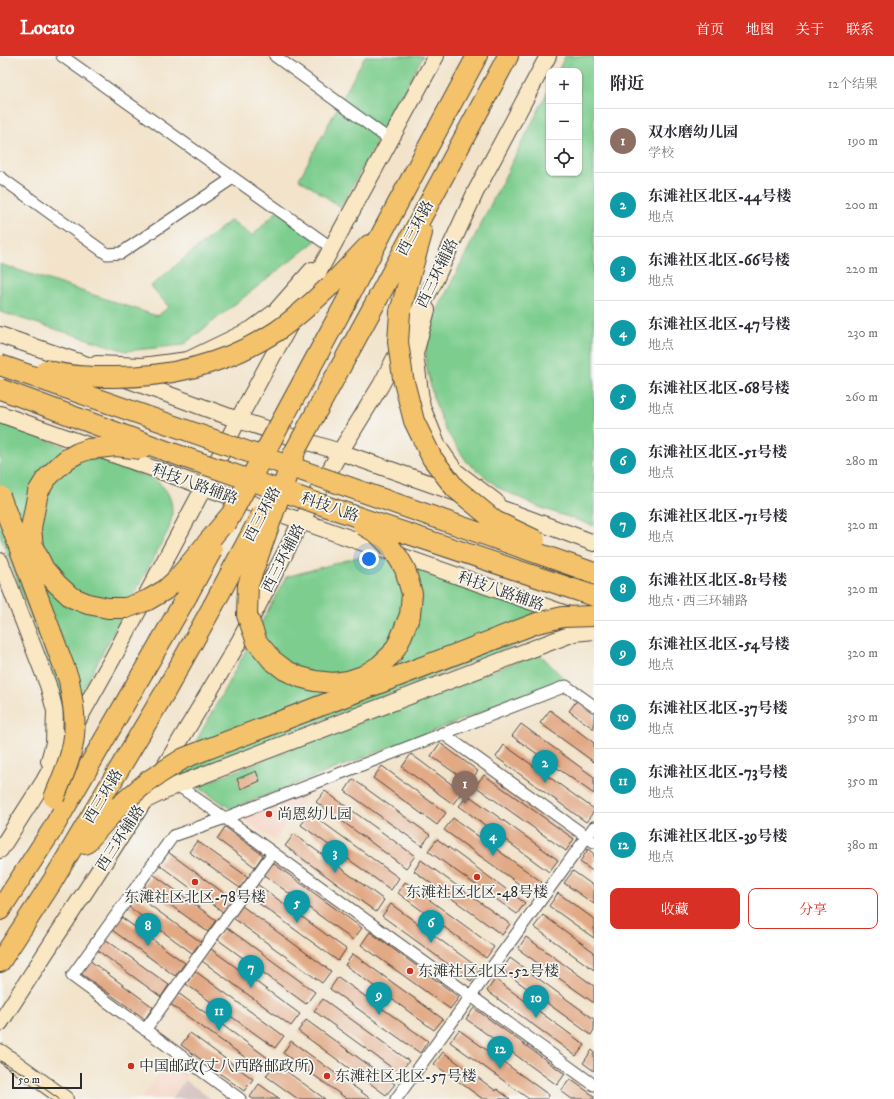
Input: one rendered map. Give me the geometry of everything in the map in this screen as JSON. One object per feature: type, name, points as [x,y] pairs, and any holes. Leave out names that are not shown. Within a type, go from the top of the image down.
[{"type":"highway","name":"西三环路","points":[[0,910],[52,830],[187,596],[477,56]]},
{"type":"highway","name":"西三环路","points":[[0,962],[52,882],[165,692],[213,606],[508,56]]},
{"type":"highway","points":[[430,200],[400,312],[398,342],[403,378],[414,421],[432,458],[455,488],[495,521],[531,539],[594,565]]},
{"type":"highway","points":[[0,357],[52,372],[76,377],[132,377],[168,373],[224,359],[277,331],[306,308],[330,286],[383,231]]},
{"type":"highway","name":"科技八路","points":[[0,365],[594,573]]},
{"type":"highway","name":"科技八路","points":[[0,389],[169,452],[594,596]]},
{"type":"highway","points":[[169,452],[116,446],[89,449],[67,459],[46,479],[38,492],[31,528],[33,547],[44,569],[56,584],[71,597],[88,604],[108,608],[126,608],[148,600],[165,590],[177,580],[233,512]]},
{"type":"highway","points":[[295,452],[248,584],[247,614],[257,642],[272,660],[284,670],[300,677],[333,683],[348,681],[363,676],[379,666],[392,654],[400,642],[406,628],[410,615],[412,594],[405,569],[388,544],[377,533],[328,507]]},
{"type":"highway","points":[[0,496],[69,680],[74,705],[74,736],[68,762],[54,798],[12,892]]},
{"type":"highway","points":[[52,882],[119,806],[148,781],[184,758],[538,623],[563,617],[594,616]]},
{"type":"main road","points":[[0,850],[44,781],[114,656],[238,420],[436,56]]},
{"type":"main road","name":"西三环辅路","points":[[0,1023],[144,801],[240,640],[340,452],[381,385],[435,280],[476,192],[548,56]]},
{"type":"main road","points":[[82,363],[142,366],[188,360],[252,328],[275,312],[332,248]]},
{"type":"main road","points":[[435,280],[415,354],[422,407],[438,446],[456,471],[508,511]]},
{"type":"main road","points":[[0,335],[82,363],[238,420],[340,452],[594,543]]},
{"type":"main road","name":"科技八路辅路","points":[[0,414],[594,624]]},
{"type":"main road","points":[[0,561],[48,685],[55,711],[54,743],[44,781]]},
{"type":"main road","points":[[144,801],[177,785],[574,633],[594,631]]},
{"type":"main road","points":[[0,1052],[64,1099]]},
{"type":"main road","points":[[0,1064],[49,1099]]},
{"type":"street","points":[[62,56],[332,248]]},
{"type":"street","points":[[275,56],[390,140]]},
{"type":"street","points":[[0,177],[107,254],[121,253],[233,178]]},
{"type":"street","points":[[240,1099],[72,976],[173,836],[225,818],[566,686],[594,706]]},
{"type":"street","points":[[442,733],[590,840]]},
{"type":"street","points":[[177,785],[225,818],[594,1085]]},
{"type":"street","points":[[396,1099],[590,840],[594,827]]},
{"type":"street","points":[[145,1030],[273,853]]},
{"type":"shaded area","name":"尚恩幼儿园","points":[[312,788],[275,841],[242,818],[249,810]]},
{"type":"shaded area","points":[[172,1055],[191,1069],[170,1099],[141,1099]]},
{"type":"shaded area","points":[[185,1080],[211,1099],[171,1099]]},
{"type":"green space","points":[[365,56],[423,56],[341,207],[299,179]]},
{"type":"green space","points":[[565,56],[594,56],[594,526],[539,507],[499,488],[467,462],[445,429],[433,397],[426,365],[426,340],[436,313],[546,95],[546,176],[582,176],[582,68],[559,68]]},
{"type":"green space","points":[[277,211],[318,239],[183,345],[126,351],[0,312],[0,264],[157,316],[169,307],[151,286],[231,220],[252,236]]},
{"type":"green space","points":[[0,422],[153,479],[165,489],[171,502],[172,516],[168,531],[65,723],[62,723],[58,691],[53,674],[0,535]]},
{"type":"green space","points":[[369,554],[543,612],[564,626],[176,778],[286,577]]},
{"type":"green space","points":[[539,653],[565,680],[231,809],[197,786]]},
{"type":"building","points":[[578,699],[594,710],[594,729],[569,711]]},
{"type":"building","points":[[550,710],[594,743],[594,762],[540,723]]},
{"type":"building","points":[[521,724],[594,777],[594,794],[512,736]]},
{"type":"building","points":[[440,743],[478,771],[469,783],[431,756]]},
{"type":"building","points":[[504,745],[594,809],[586,822],[496,757]]},
{"type":"building","points":[[411,754],[462,792],[453,804],[402,767]]},
{"type":"building","points":[[382,766],[446,813],[437,825],[373,778]]},
{"type":"building","points":[[256,771],[260,781],[241,789],[237,779]]},
{"type":"building","points":[[484,775],[574,839],[566,851],[475,786]]},
{"type":"building","points":[[353,779],[430,835],[422,846],[345,791]]},
{"type":"building","points":[[325,791],[415,856],[406,868],[316,802]]},
{"type":"building","points":[[468,795],[558,860],[549,872],[459,806]]},
{"type":"building","points":[[310,813],[399,878],[391,890],[301,825]]},
{"type":"building","points":[[453,818],[542,882],[533,894],[444,830]]},
{"type":"building","points":[[225,827],[263,855],[255,867],[217,839]]},
{"type":"building","points":[[294,834],[384,900],[376,912],[285,846]]},
{"type":"building","name":"东滩社区北区-48号楼","points":[[437,839],[525,903],[517,914],[428,851]]},
{"type":"building","points":[[197,841],[248,877],[240,888],[189,852]]},
{"type":"building","points":[[588,849],[594,854],[594,872],[580,862]]},
{"type":"building","name":"东滩社区北区-78号楼","points":[[168,852],[232,899],[223,912],[158,864]]},
{"type":"building","points":[[421,860],[510,924],[502,935],[414,871]]},
{"type":"building","points":[[273,863],[362,928],[353,940],[264,875]]},
{"type":"building","points":[[573,871],[594,886],[594,904],[564,883]]},
{"type":"building","points":[[153,874],[216,920],[208,932],[144,886]]},
{"type":"building","points":[[405,882],[494,947],[486,958],[398,893]]},
{"type":"building","points":[[257,884],[346,949],[338,961],[249,896]]},
{"type":"building","points":[[558,893],[594,919],[594,938],[549,906]]},
{"type":"building","points":[[137,896],[201,942],[192,953],[129,907]]},
{"type":"building","points":[[391,904],[480,969],[471,981],[382,916]]},
{"type":"building","points":[[242,906],[331,971],[322,983],[233,918]]},
{"type":"building","points":[[543,915],[594,952],[594,970],[534,927]]},
{"type":"building","points":[[121,917],[185,963],[175,976],[112,930]]},
{"type":"building","points":[[226,927],[315,992],[306,1004],[217,939]]},
{"type":"building","name":"东滩社区北区-52号楼","points":[[370,932],[459,997],[450,1009],[361,945]]},
{"type":"building","points":[[526,937],[594,986],[594,1003],[518,949]]},
{"type":"building","points":[[105,939],[169,985],[161,997],[97,950]]},
{"type":"building","points":[[211,949],[300,1014],[291,1026],[202,961]]},
{"type":"building","points":[[353,954],[443,1019],[434,1030],[345,965]]},
{"type":"building","points":[[510,958],[594,1019],[594,1030],[591,1035],[502,970]]},
{"type":"building","points":[[89,960],[153,1007],[145,1019],[80,973]]},
{"type":"building","points":[[195,971],[284,1036],[275,1048],[186,984]]},
{"type":"building","points":[[338,977],[428,1041],[420,1053],[330,989]]},
{"type":"building","points":[[495,979],[585,1045],[576,1056],[487,991]]},
{"type":"building","points":[[178,993],[268,1058],[260,1068],[170,1004]]},
{"type":"building","points":[[323,999],[409,1061],[399,1073],[314,1011]]},
{"type":"building","points":[[474,1008],[565,1074],[557,1085],[466,1019]]},
{"type":"building","points":[[306,1020],[395,1084],[386,1095],[298,1031]]},
{"type":"building","points":[[459,1030],[549,1095],[547,1099],[529,1099],[450,1042]]},
{"type":"building","points":[[190,1033],[253,1079],[244,1091],[181,1045]]},
{"type":"building","name":"东滩社区北区-57号楼","points":[[291,1041],[371,1099],[347,1099],[283,1053]]},
{"type":"building","points":[[592,1050],[594,1052],[594,1071],[583,1063]]},
{"type":"building","points":[[443,1052],[496,1091],[497,1089],[510,1099],[483,1099],[434,1064]]},
{"type":"building","points":[[275,1063],[325,1099],[298,1099],[266,1076]]},
{"type":"building","points":[[570,1079],[594,1096],[594,1099],[572,1099],[561,1091]]},
{"type":"building","points":[[259,1084],[280,1099],[253,1099],[250,1097]]},
{"type":"tram line","points":[[0,1061],[24,1074],[59,1099]]},
{"type":"place","name":"东滩社区北区-44号楼","points":[[545,783]]},
{"type":"place","name":"双水磨幼儿园","points":[[465,804]]},
{"type":"place","name":"尚恩幼儿园","points":[[269,814]]},
{"type":"place","name":"东滩社区北区-47号楼","points":[[493,856]]},
{"type":"place","name":"东滩社区北区-66号楼","points":[[335,873]]},
{"type":"place","name":"东滩社区北区-48号楼","points":[[477,877]]},
{"type":"place","name":"东滩社区北区-78号楼","points":[[195,882]]},
{"type":"place","name":"东滩社区北区-68号楼","points":[[297,923]]},
{"type":"place","name":"东滩社区北区-51号楼","points":[[431,943]]},
{"type":"place","name":"东滩社区北区-81号楼","points":[[148,946]]},
{"type":"place","name":"东滩社区北区-52号楼","points":[[410,971]]},
{"type":"place","name":"东滩社区北区-71号楼","points":[[251,988]]},
{"type":"place","name":"东滩社区北区-54号楼","points":[[379,1015]]},
{"type":"place","name":"东滩社区北区-37号楼","points":[[536,1018]]},
{"type":"place","name":"东滩社区北区-73号楼","points":[[219,1031]]},
{"type":"place","name":"中国邮政(丈八西路邮政所)","points":[[131,1066]]},
{"type":"place","name":"东滩社区北区-39号楼","points":[[500,1069]]},
{"type":"place","name":"东滩社区北区-57号楼","points":[[327,1076]]}]
